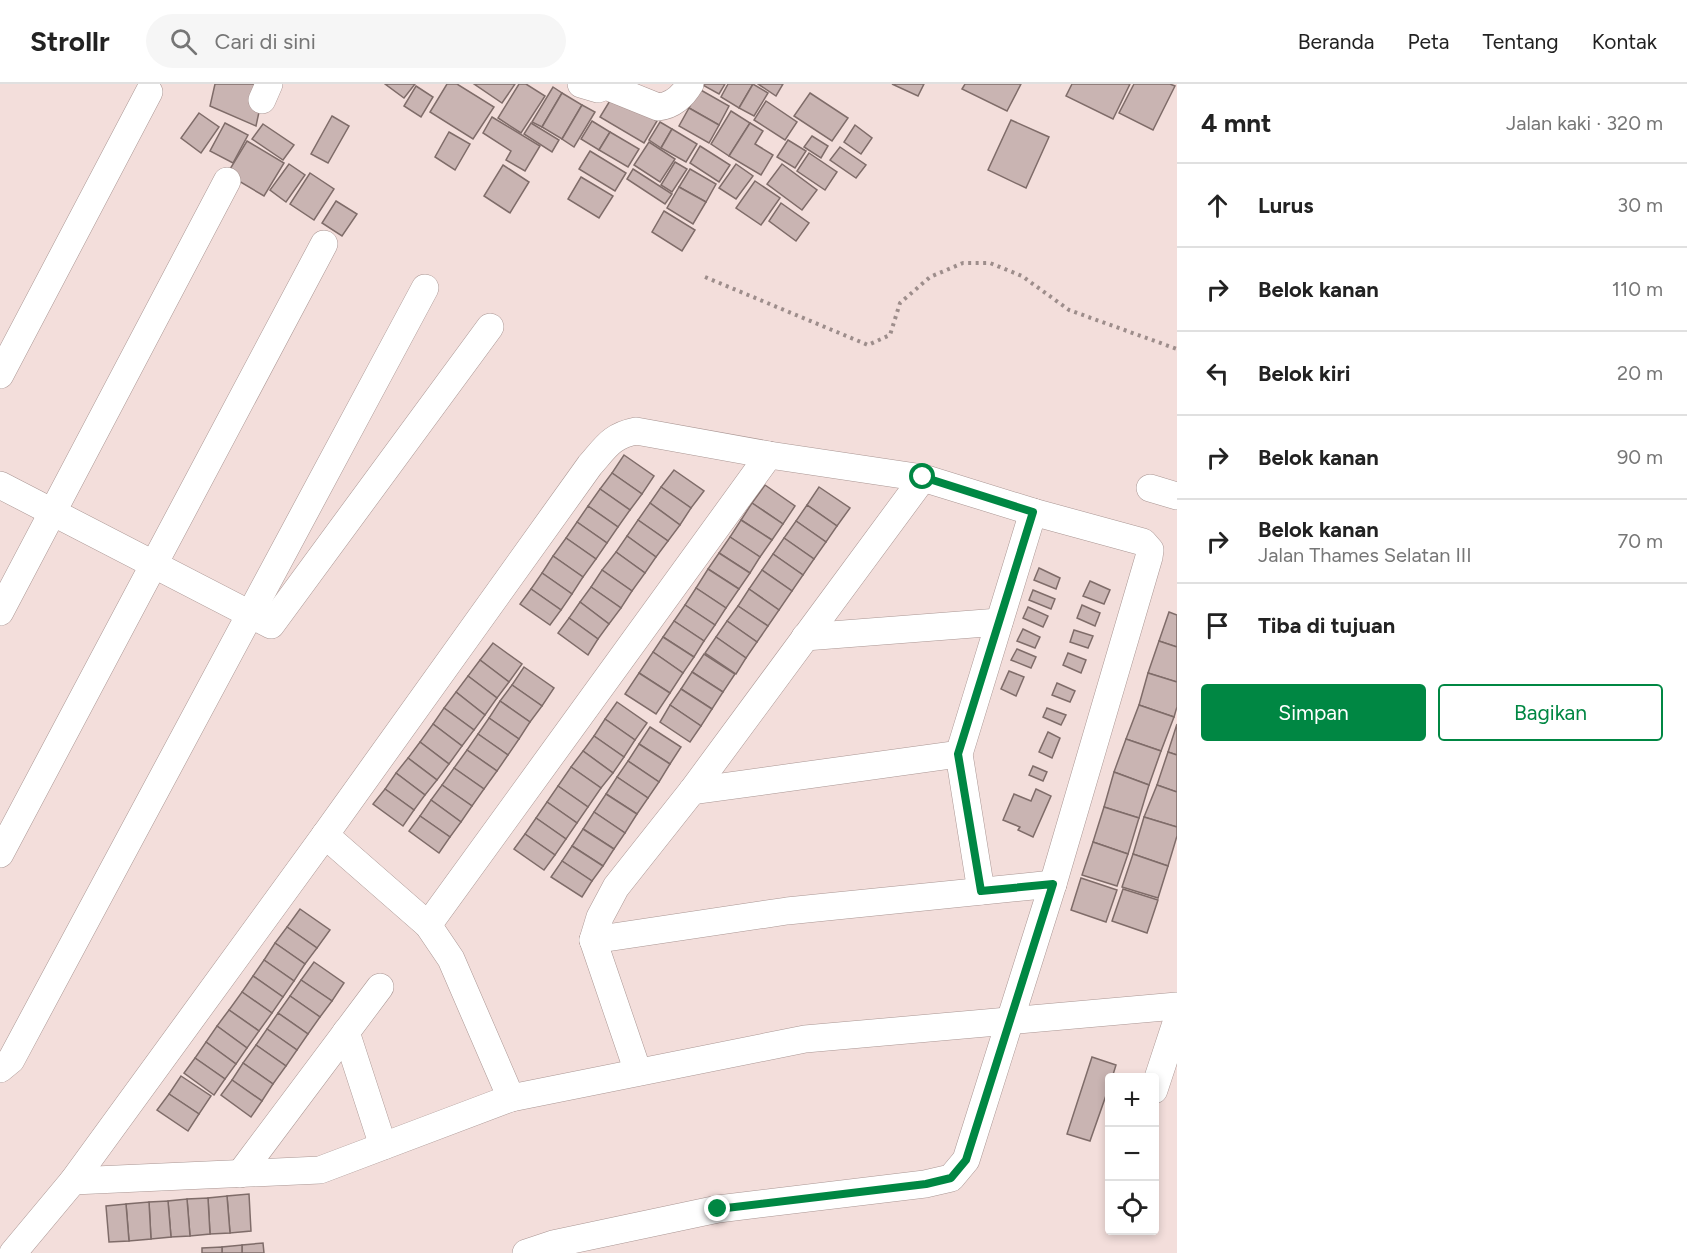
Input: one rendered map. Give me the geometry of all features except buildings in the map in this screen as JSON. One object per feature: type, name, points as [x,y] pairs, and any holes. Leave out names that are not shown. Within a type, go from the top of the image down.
[{"type":"street","points":[[580,84],[598,88],[606,86],[658,107],[674,102],[690,84]]},
{"type":"street","points":[[0,375],[149,92]]},
{"type":"street","points":[[0,612],[227,182]]},
{"type":"street","points":[[0,854],[324,244]]},
{"type":"street","points":[[0,1069],[11,1060],[424,288]]},
{"type":"street","points":[[0,485],[271,625],[490,327]]},
{"type":"street","points":[[13,1253],[73,1180],[325,835],[583,475],[608,444],[620,434],[636,431],[769,455],[923,477],[1033,512],[1143,542],[1150,550],[1053,884],[966,1160],[951,1178],[926,1184],[718,1209],[553,1244],[526,1253]]},
{"type":"street","points":[[428,925],[769,455]]},
{"type":"street","points":[[638,1072],[593,940],[600,917],[616,886],[692,791],[923,477]]},
{"type":"street","points":[[1150,488],[1177,496]]},
{"type":"street","points":[[981,891],[958,754],[1033,512]]},
{"type":"street","points":[[806,637],[999,622]]},
{"type":"street","points":[[692,791],[958,754]]},
{"type":"street","points":[[325,835],[428,925],[451,959],[511,1098]]},
{"type":"street","points":[[593,940],[788,911],[1053,884]]},
{"type":"street","points":[[240,1174],[380,987]]},
{"type":"street","points":[[73,1180],[320,1170],[511,1098],[806,1039],[1177,1006]]},
{"type":"street","points":[[1159,1077],[1177,1020]]},
{"type":"street","points":[[346,1032],[383,1146]]},
{"type":"path","points":[[705,277],[868,345],[890,335],[900,303],[930,278],[963,263],[990,263],[1022,276],[1070,310],[1177,349]]},
{"type":"route","points":[[718,1209],[926,1184],[951,1178],[966,1160],[1053,884],[981,891],[958,754],[1033,512],[923,477]]}]
